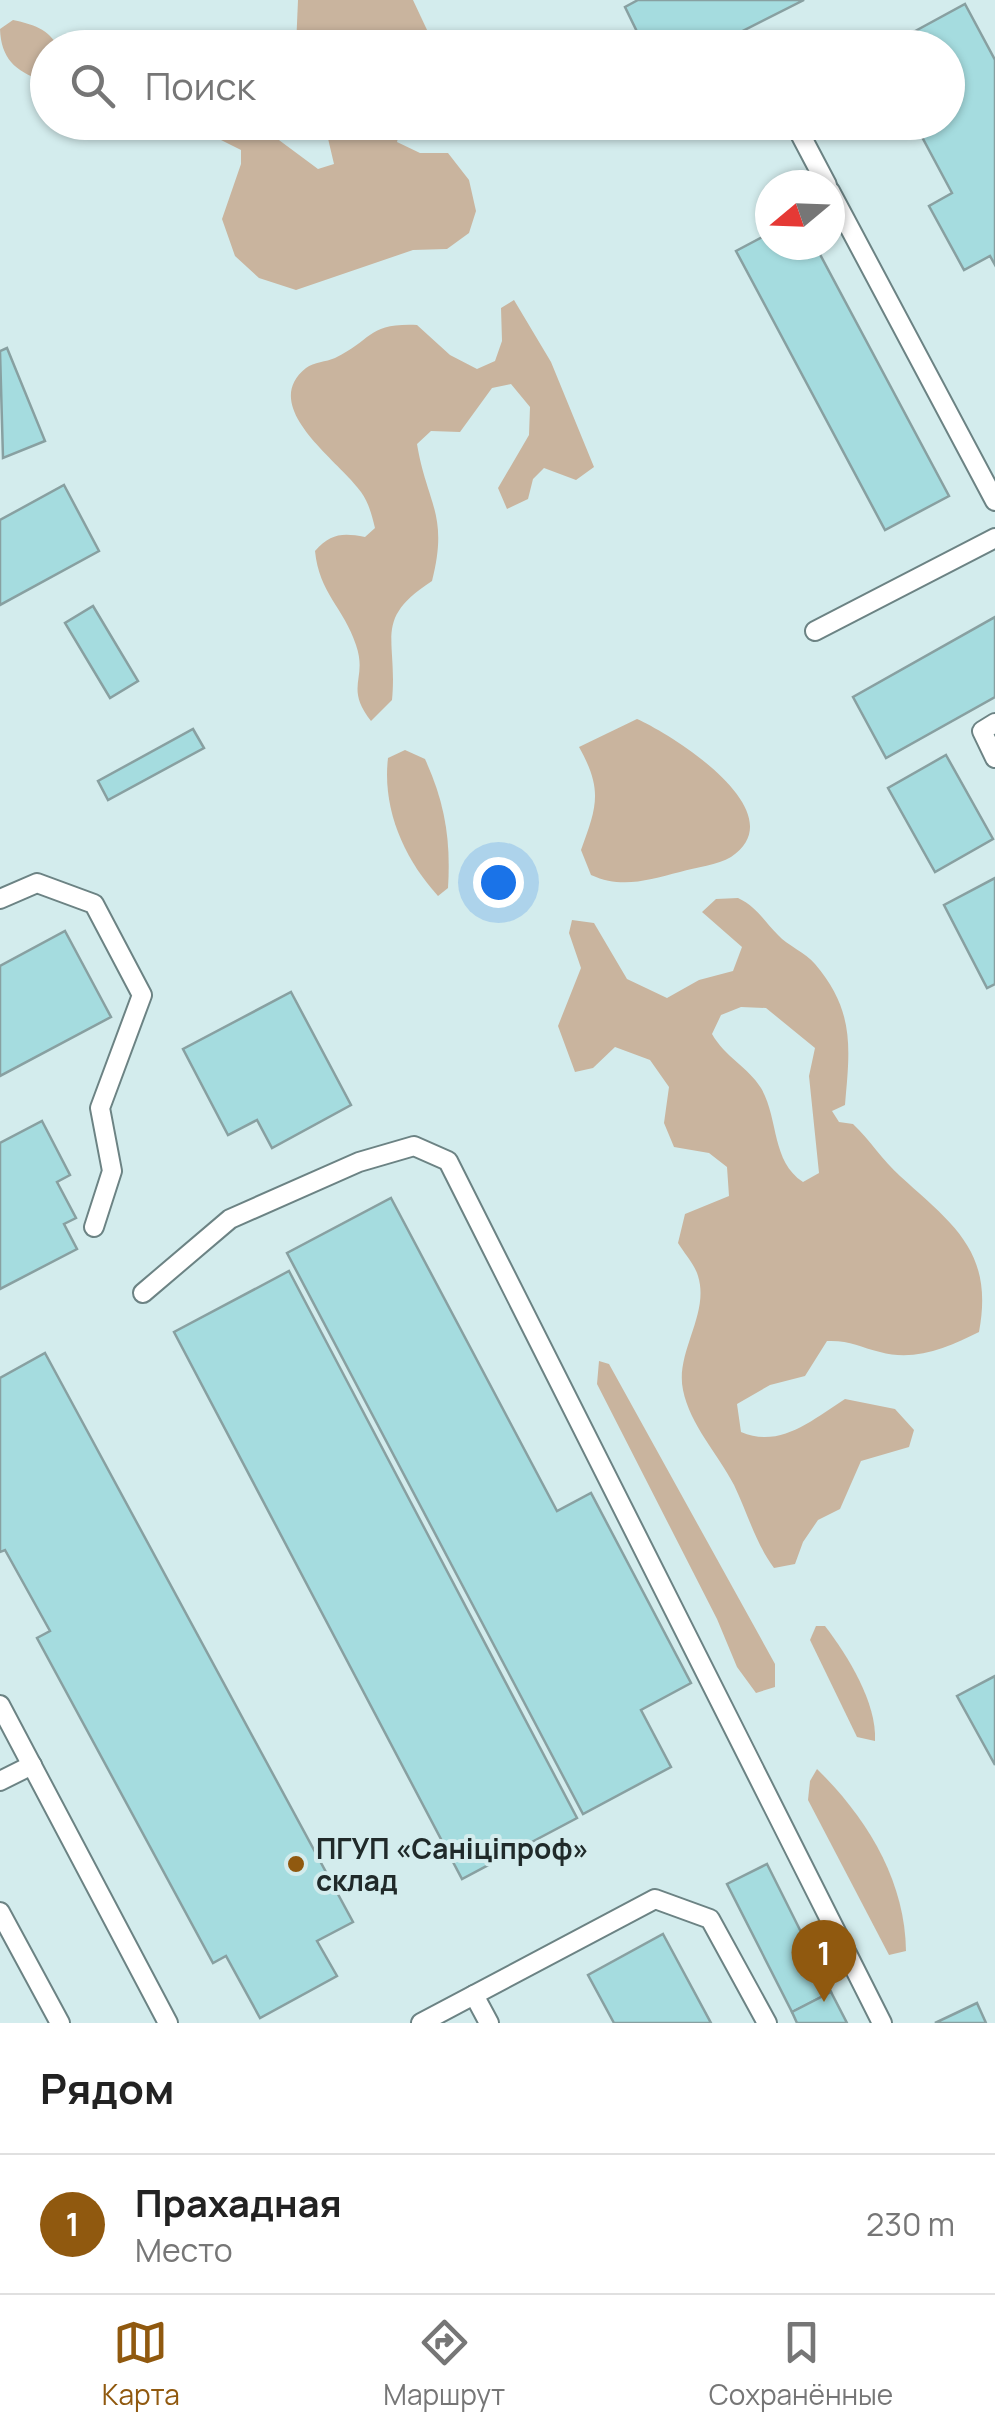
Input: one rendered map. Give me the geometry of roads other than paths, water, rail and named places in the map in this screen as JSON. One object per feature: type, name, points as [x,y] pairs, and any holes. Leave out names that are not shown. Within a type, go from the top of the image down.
[{"type":"lane","points":[[803,140],[819,170]]},
{"type":"lane","points":[[845,220],[995,501]]},
{"type":"lane","points":[[815,631],[995,538]]},
{"type":"lane","points":[[995,723],[982,731],[995,758]]},
{"type":"lane","points":[[0,899],[37,882],[94,904],[142,996],[100,1108],[112,1172],[94,1227]]},
{"type":"lane","points":[[142,1294],[230,1220],[359,1162],[414,1146],[448,1161],[882,2023]]},
{"type":"lane","points":[[0,1705],[168,2023]]},
{"type":"lane","points":[[0,1781],[32,1765]]},
{"type":"lane","points":[[422,2023],[655,1899],[710,1918],[768,2023]]},
{"type":"lane","points":[[0,1912],[60,2023]]},
{"type":"lane","points":[[474,1995],[489,2023]]},
{"type":"place","name":"ПГУП «Саніціпроф» склад","points":[[296,1864]]},
{"type":"place","name":"Прахадная","points":[[824,2002]]}]
